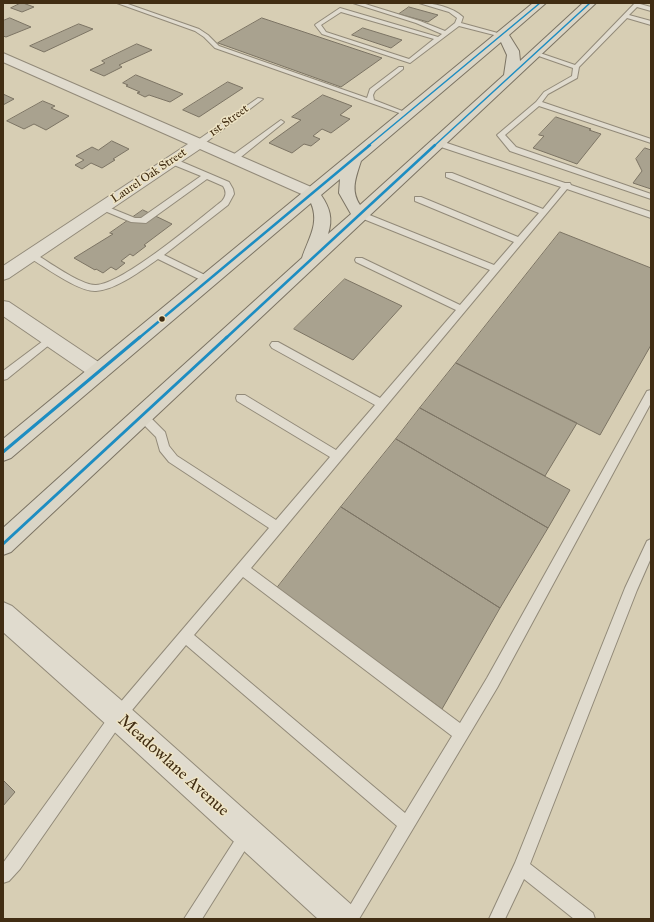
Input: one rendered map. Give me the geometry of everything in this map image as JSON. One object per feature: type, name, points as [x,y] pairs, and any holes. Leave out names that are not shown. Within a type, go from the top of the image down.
[{"type":"main road","points":[[3,452],[540,3]]},
{"type":"main road","points":[[3,544],[308,263],[359,214],[510,78],[530,49],[590,3]]},
{"type":"main road","points":[[524,29],[527,14]]},
{"type":"main road","points":[[502,35],[511,47],[515,58],[510,78]]},
{"type":"main road","points":[[354,158],[345,188],[348,201],[359,214]]},
{"type":"main road","points":[[308,263],[324,220],[321,205],[312,193]]},
{"type":"street","name":"Laurel Oak Street","points":[[3,58],[198,144]]},
{"type":"street","name":"Laurel Oak Street","points":[[3,274],[198,144]]},
{"type":"street","points":[[198,144],[312,193]]},
{"type":"street","points":[[3,307],[99,372]]},
{"type":"street","name":"Meadowlane Avenue","points":[[3,615],[118,716],[342,919]]},
{"type":"lane","points":[[120,3],[197,30],[206,36],[217,47],[408,114]]},
{"type":"lane","points":[[356,3],[418,22],[435,30],[446,33]]},
{"type":"lane","points":[[422,3],[451,11],[460,17],[458,24],[439,39],[410,61],[324,33],[318,25],[343,8],[439,39]]},
{"type":"lane","points":[[651,9],[637,4],[576,68],[575,77],[546,93],[538,103],[501,135],[513,149],[651,197]]},
{"type":"lane","points":[[626,16],[651,23]]},
{"type":"lane","points":[[458,24],[502,35]]},
{"type":"lane","points":[[530,49],[576,68]]},
{"type":"lane","points":[[371,101],[370,95],[372,90],[401,68]]},
{"type":"lane","name":"1st Street","points":[[198,144],[260,99]]},
{"type":"lane","points":[[538,103],[651,141]]},
{"type":"lane","points":[[233,159],[281,122]]},
{"type":"lane","points":[[438,143],[651,215]]},
{"type":"lane","points":[[31,256],[74,280],[96,288],[110,284],[126,276],[157,255],[225,203],[230,196],[230,189],[226,184],[172,161]]},
{"type":"lane","points":[[449,175],[544,212]]},
{"type":"lane","points":[[104,207],[134,220],[143,221],[207,176]]},
{"type":"lane","points":[[3,874],[14,863],[118,716],[566,186]]},
{"type":"lane","points":[[418,199],[519,241]]},
{"type":"lane","points":[[359,214],[495,269]]},
{"type":"lane","points":[[157,255],[208,280]]},
{"type":"lane","points":[[359,260],[461,309]]},
{"type":"lane","points":[[3,376],[51,339]]},
{"type":"lane","points":[[275,345],[382,404]]},
{"type":"lane","points":[[350,919],[492,683],[651,394]]},
{"type":"lane","points":[[241,398],[337,456]]},
{"type":"lane","points":[[142,416],[161,435],[164,448],[173,459],[277,527]]},
{"type":"lane","points":[[497,919],[521,867],[631,588],[651,544]]},
{"type":"lane","points":[[242,570],[462,734]]},
{"type":"lane","points":[[185,636],[407,824]]},
{"type":"lane","points":[[192,919],[247,833]]},
{"type":"lane","points":[[521,867],[588,919]]},
{"type":"building","points":[[21,3],[34,7],[22,12],[11,8]]},
{"type":"building","points":[[409,7],[438,15],[428,22],[399,14]]},
{"type":"building","points":[[10,18],[31,27],[6,37],[3,36],[3,21]]},
{"type":"building","points":[[262,18],[382,58],[341,87],[218,43]]},
{"type":"building","points":[[79,24],[93,29],[44,52],[30,46]]},
{"type":"building","points":[[363,28],[402,40],[391,48],[352,35]]},
{"type":"building","points":[[137,44],[152,50],[119,65],[122,67],[104,76],[90,70],[105,63],[102,61]]},
{"type":"building","points":[[136,75],[183,94],[170,102],[149,95],[145,97],[137,93],[140,92],[126,86],[128,85],[123,83]]},
{"type":"building","points":[[228,82],[243,88],[199,117],[183,110]]},
{"type":"building","points":[[3,94],[14,99],[3,105]]},
{"type":"building","points":[[323,95],[352,106],[340,115],[350,119],[331,133],[322,129],[313,136],[320,139],[311,146],[304,144],[292,153],[269,143],[301,120],[292,117]]},
{"type":"building","points":[[43,101],[55,106],[51,108],[69,116],[46,130],[34,124],[24,129],[7,121]]},
{"type":"building","points":[[556,117],[601,134],[577,164],[533,148],[544,136],[539,135]]},
{"type":"building","points":[[112,141],[129,149],[102,168],[91,163],[82,169],[75,165],[84,160],[76,156],[92,147],[98,150]]},
{"type":"building","points":[[645,148],[651,150],[651,189],[633,183],[642,171],[636,159]]},
{"type":"building","points":[[143,210],[172,224],[144,245],[146,246],[133,256],[130,254],[121,261],[125,263],[116,270],[111,267],[103,273],[74,258],[113,234],[110,233]]},
{"type":"building","points":[[560,232],[651,268],[651,345],[600,435],[456,363]]},
{"type":"building","points":[[345,279],[402,306],[353,360],[294,329]]},
{"type":"building","points":[[456,363],[577,423],[545,476],[420,408]]},
{"type":"building","points":[[420,408],[570,490],[548,528],[396,439]]},
{"type":"building","points":[[396,439],[548,528],[500,608],[341,507]]},
{"type":"building","points":[[341,507],[500,608],[442,709],[277,588]]},
{"type":"building","points":[[3,780],[15,792],[3,806]]},
{"type":"transit line","points":[[3,452],[540,3]]},
{"type":"transit line","points":[[3,544],[590,3]]}]
